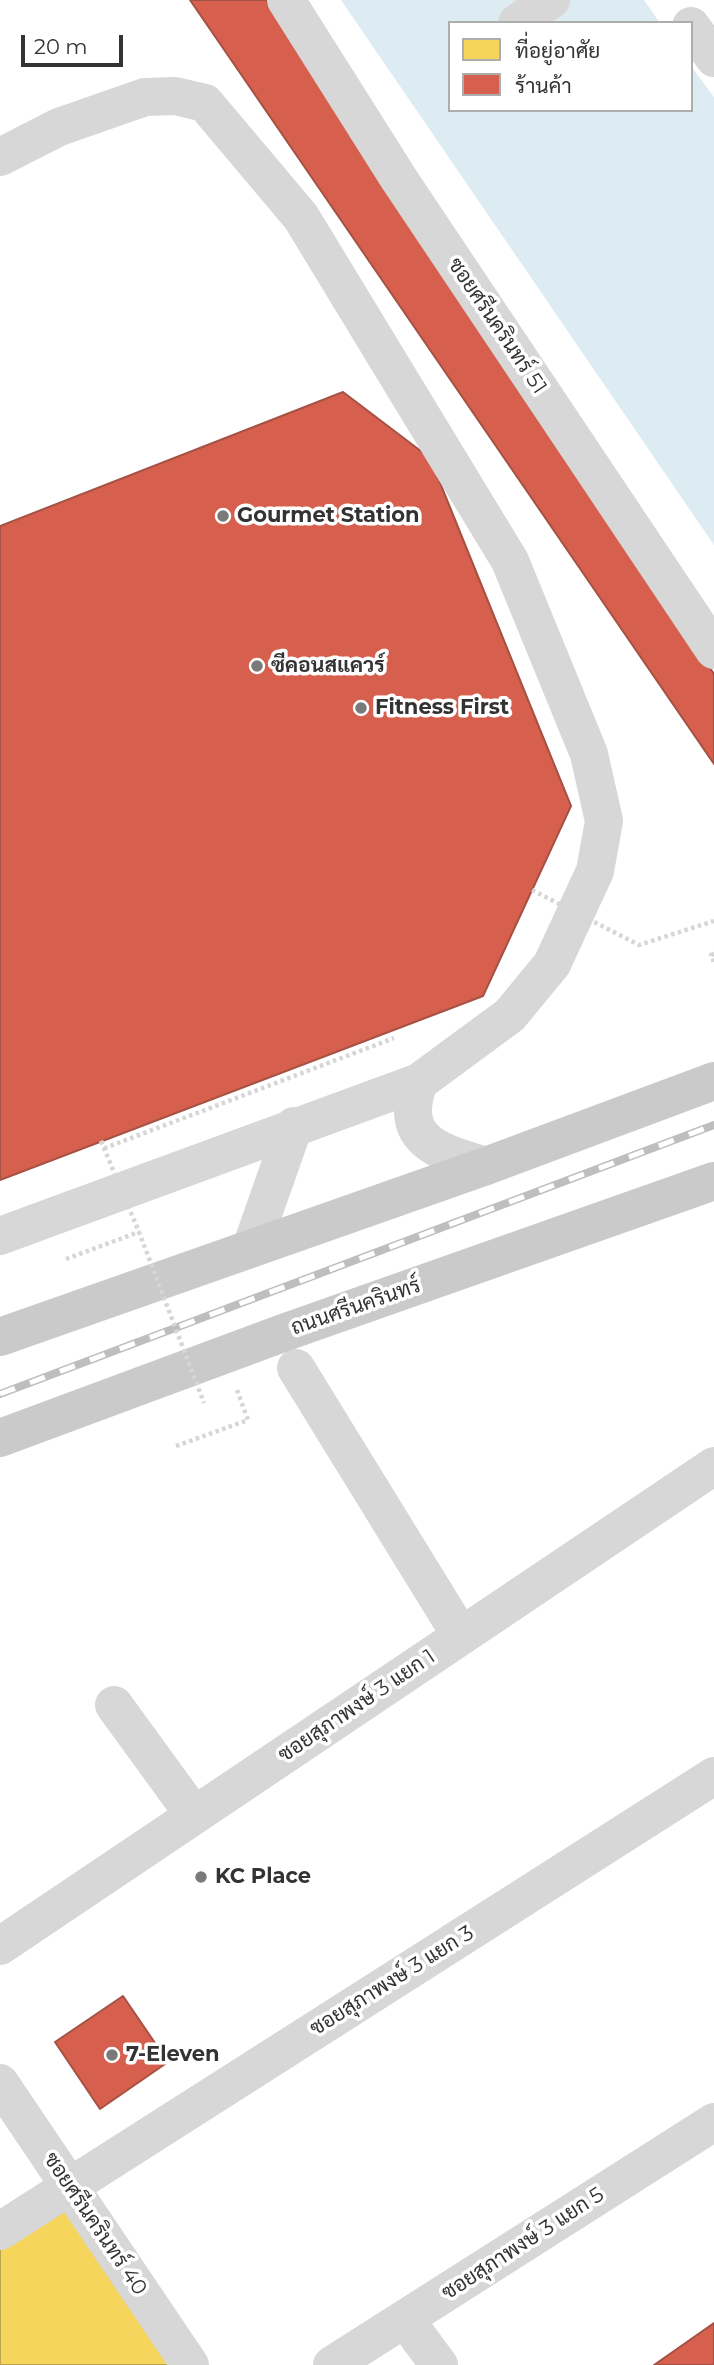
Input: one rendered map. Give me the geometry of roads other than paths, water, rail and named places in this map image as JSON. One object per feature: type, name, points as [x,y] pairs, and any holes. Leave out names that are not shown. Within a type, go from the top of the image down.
[{"type":"main road","points":[[0,1337],[486,1166],[714,1082]]},
{"type":"main road","name":"ถนนศรีนครินทร์","points":[[0,1438],[296,1328],[714,1181]]},
{"type":"street","name":"ซอยศรีนครินทร์ 51","points":[[286,0],[399,179],[714,650]]},
{"type":"street","points":[[520,21],[551,0]]},
{"type":"street","points":[[673,0],[688,21]]},
{"type":"street","points":[[693,28],[714,58]]},
{"type":"street","points":[[0,157],[59,127],[145,97],[175,96],[205,103],[300,216],[510,561],[589,754],[604,821],[595,870],[552,964],[509,1014],[419,1082],[0,1236]]},
{"type":"street","points":[[419,1082],[412,1106],[413,1122],[421,1138],[447,1154],[486,1166]]},
{"type":"street","points":[[251,1248],[295,1126]]},
{"type":"street","points":[[296,1368],[461,1636]]},
{"type":"street","name":"ซอยสุภาพงษ์ 3 แยก 1","points":[[0,1945],[714,1466]]},
{"type":"street","points":[[114,1705],[194,1815]]},
{"type":"street","name":"ซอยสุภาพงษ์ 3 แยก 3","points":[[0,2231],[714,1776]]},
{"type":"street","name":"ซอยศรีนครินทร์ 40","points":[[5,2101],[69,2186],[190,2365]]},
{"type":"street","name":"ซอยสุภาพงษ์ 3 แยก 5","points":[[332,2365],[714,2122]]},
{"type":"street","points":[[405,2319],[439,2365]]},
{"type":"railway","points":[[0,1394],[714,1125]]},
{"type":"place","name":"Gourmet Station","points":[[223,516]]},
{"type":"place","name":"ซีคอนสแควร์","points":[[257,666]]},
{"type":"place","name":"Fitness First","points":[[361,708]]},
{"type":"place","name":"KC Place","points":[[201,1877]]},
{"type":"place","name":"7-Eleven","points":[[112,2055]]}]
